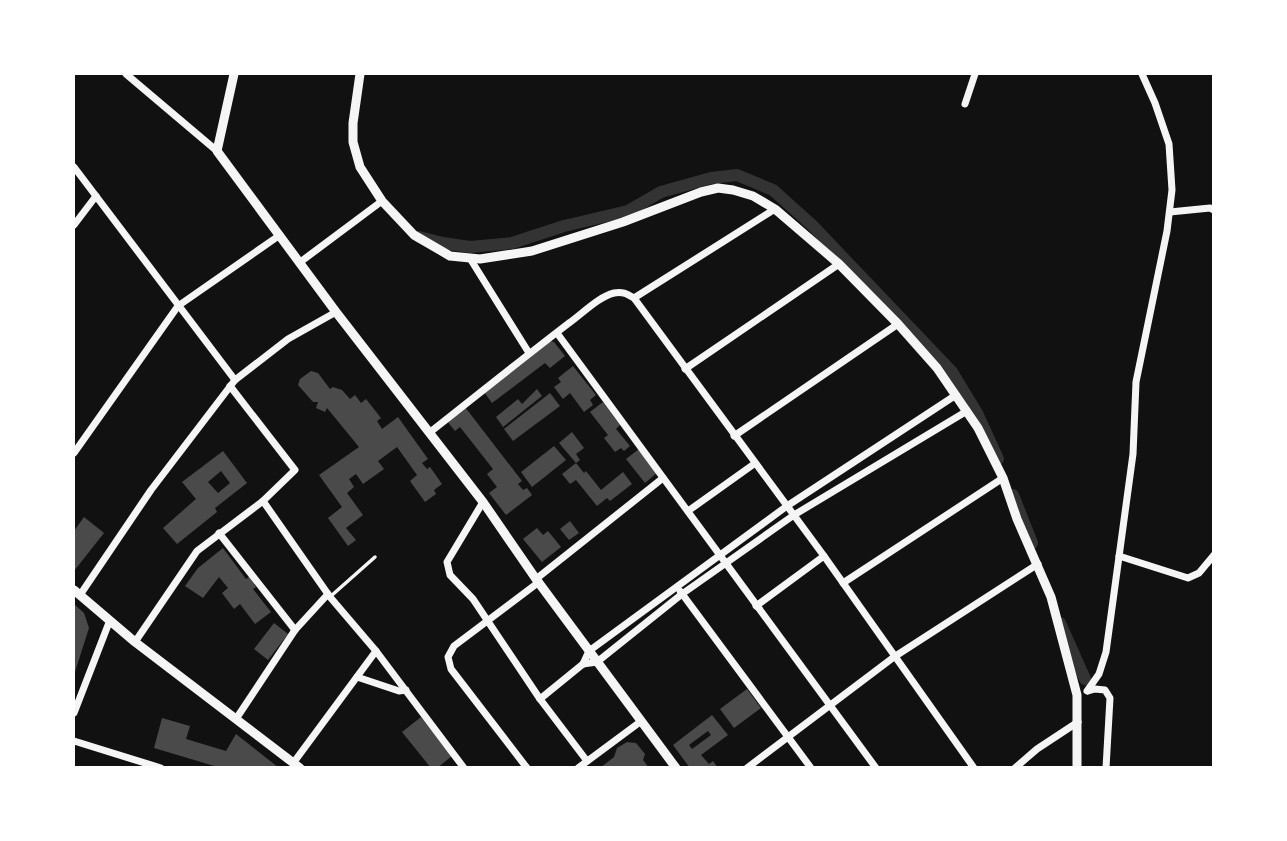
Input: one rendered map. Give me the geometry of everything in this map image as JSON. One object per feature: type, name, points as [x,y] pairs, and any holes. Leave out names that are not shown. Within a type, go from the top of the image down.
[{"type":"street","points":[[126,74],[217,151],[336,312],[483,502],[640,722],[676,768]]},
{"type":"street","points":[[217,151],[234,74]]},
{"type":"street","points":[[360,74],[355,102],[353,142],[360,167],[382,201],[414,235],[450,256],[471,260],[532,251],[718,188],[753,196],[775,209],[839,264],[937,368],[967,411],[1003,478],[1017,519],[1051,597],[1077,695],[1077,768]]},
{"type":"street","points":[[965,104],[975,74]]},
{"type":"street","points":[[1087,691],[1099,674],[1106,652],[1133,454],[1137,372],[1170,212],[1172,178],[1168,144],[1142,74]]},
{"type":"street","points":[[74,167],[178,306],[295,470],[188,562],[135,642]]},
{"type":"street","points":[[74,225],[96,196]]},
{"type":"street","points":[[299,263],[382,201]]},
{"type":"street","points":[[1170,212],[1210,208],[1213,210]]},
{"type":"street","points":[[634,298],[775,209]]},
{"type":"street","points":[[74,453],[178,306],[280,235]]},
{"type":"street","points":[[471,260],[528,353]]},
{"type":"street","points":[[685,369],[839,264]]},
{"type":"street","points":[[429,433],[528,353],[589,309],[615,293],[625,293],[634,298],[824,556],[974,768]]},
{"type":"street","points":[[336,312],[288,339],[232,383],[77,592],[135,642],[297,765],[376,651]]},
{"type":"street","points":[[734,436],[898,324]]},
{"type":"street","points":[[556,333],[876,768]]},
{"type":"street","points":[[540,699],[583,664],[589,651],[719,554],[956,395]]},
{"type":"street","points":[[583,664],[597,662],[682,594],[794,515],[967,411]]},
{"type":"street","points":[[688,511],[754,464]]},
{"type":"street","points":[[527,768],[448,663],[447,657],[454,646],[663,478]]},
{"type":"street","points":[[843,583],[1003,478]]},
{"type":"street","points":[[262,501],[329,595],[376,651],[464,768]]},
{"type":"street","points":[[483,502],[447,562],[450,575],[488,620],[540,699],[587,761]]},
{"type":"street","points":[[219,533],[295,630]]},
{"type":"street","points":[[1119,556],[1188,578],[1199,573],[1213,555]]},
{"type":"street","points":[[756,606],[824,556]]},
{"type":"street","points":[[747,768],[894,657],[1038,564]]},
{"type":"street","points":[[676,586],[811,768]]},
{"type":"street","points":[[236,719],[295,630],[329,595]]},
{"type":"street","points":[[74,713],[110,620]]},
{"type":"street","points":[[357,677],[399,691],[406,690]]},
{"type":"street","points":[[1077,695],[1100,688],[1105,690],[1110,698],[1106,768]]},
{"type":"street","points":[[578,768],[640,722]]},
{"type":"street","points":[[1014,768],[1078,722]]},
{"type":"street","points":[[74,741],[161,768]]},
{"type":"lane","points":[[329,595],[375,557]]},
{"type":"building","points":[[550,341],[554,342],[565,356],[550,368],[545,363],[492,403],[484,392]]},
{"type":"building","points":[[573,366],[596,395],[590,400],[593,405],[584,412],[570,393],[563,399],[554,387],[561,382],[558,378]]},
{"type":"building","points":[[311,371],[318,373],[330,389],[333,387],[342,390],[350,399],[355,395],[361,403],[366,399],[381,418],[377,421],[382,429],[398,417],[428,459],[422,463],[427,469],[430,467],[442,484],[434,490],[436,494],[425,502],[410,481],[417,475],[397,447],[378,461],[384,469],[363,484],[356,474],[349,479],[354,487],[347,493],[363,515],[346,528],[356,540],[348,546],[328,518],[342,507],[319,475],[359,447],[327,408],[325,412],[316,408],[318,402],[313,402],[298,385],[300,379]]},
{"type":"building","points":[[537,389],[542,396],[503,427],[496,417],[518,399],[522,404]]},
{"type":"building","points":[[550,393],[560,406],[513,441],[504,429]]},
{"type":"building","points":[[603,402],[620,425],[616,429],[630,446],[624,451],[621,448],[615,452],[604,438],[608,435],[590,412]]},
{"type":"building","points":[[465,407],[522,481],[518,484],[523,490],[527,488],[532,495],[506,515],[489,493],[497,487],[487,474],[493,469],[460,427],[455,431],[447,421]]},
{"type":"building","points":[[572,432],[584,448],[576,454],[580,460],[576,463],[559,443]]},
{"type":"building","points":[[554,446],[566,460],[532,487],[521,472]]},
{"type":"building","points":[[639,449],[658,472],[645,483],[626,459]]},
{"type":"building","points":[[223,451],[247,483],[215,508],[217,512],[177,544],[163,528],[196,499],[182,482]],"holes":[[[221,471],[230,483],[218,493],[208,482]]]},
{"type":"building","points":[[576,463],[601,490],[623,472],[632,484],[610,501],[607,498],[597,506],[576,480],[570,484],[562,474]]},
{"type":"building","points":[[84,517],[104,533],[74,571],[74,531]]},
{"type":"building","points":[[570,521],[579,533],[569,540],[560,529]]},
{"type":"building","points":[[537,528],[543,535],[548,531],[561,547],[542,562],[523,539]]},
{"type":"building","points":[[223,548],[246,579],[249,577],[256,587],[253,589],[271,612],[255,624],[240,604],[234,609],[222,593],[228,588],[219,577],[203,598],[185,586],[198,568]]},
{"type":"building","points":[[74,604],[84,613],[89,628],[74,675]]},
{"type":"building","points":[[274,623],[288,634],[268,660],[254,649]]},
{"type":"building","points":[[747,689],[761,708],[734,728],[720,709]]},
{"type":"building","points":[[712,715],[728,735],[701,755],[709,764],[713,761],[718,768],[690,768],[673,745]],"holes":[[[708,731],[711,735],[692,749],[689,745]]]},
{"type":"building","points":[[421,717],[452,756],[437,768],[431,768],[402,732]]},
{"type":"building","points":[[162,718],[190,726],[186,739],[226,751],[236,734],[279,768],[221,768],[154,748]]},
{"type":"building","points":[[627,742],[636,743],[645,754],[643,760],[649,768],[600,768],[614,757],[617,748]]},
{"type":"waterway","points":[[419,237],[470,247],[512,243],[564,226],[628,211],[661,192],[711,178],[737,175],[773,190],[812,225],[952,372],[977,413],[998,459]]},
{"type":"waterway","points":[[1013,495],[1032,543]]},
{"type":"waterway","points":[[1060,623],[1085,679]]}]
